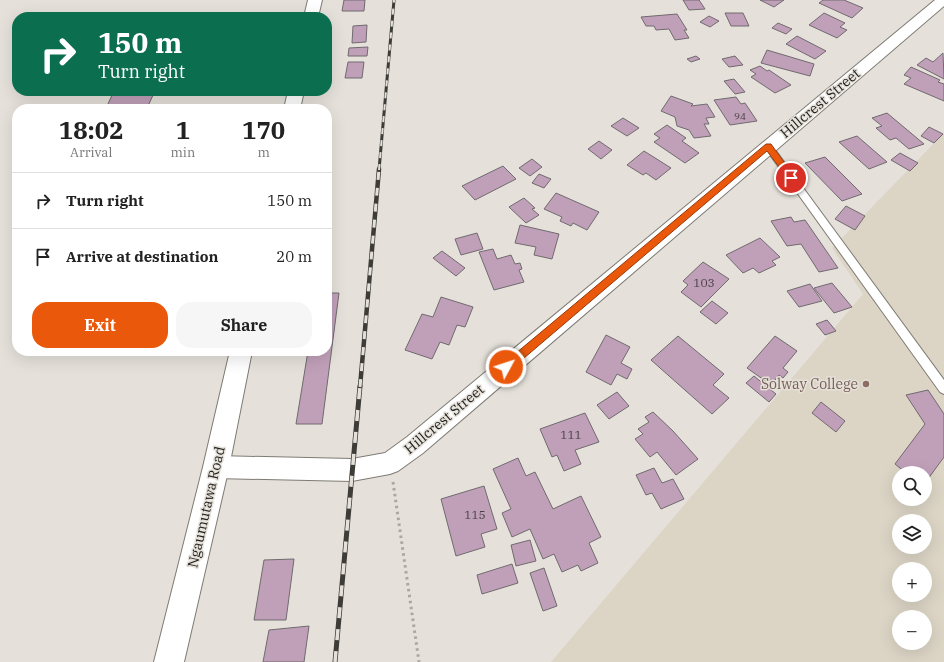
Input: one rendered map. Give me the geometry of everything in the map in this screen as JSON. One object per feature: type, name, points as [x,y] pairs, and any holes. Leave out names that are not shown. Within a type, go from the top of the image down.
[{"type":"main road","points":[[312,12],[315,0]]},
{"type":"main road","name":"Ngaumutawa Road","points":[[170,662],[216,467],[240,356]]},
{"type":"street","name":"Hillcrest Street","points":[[216,467],[352,470],[390,463],[415,445],[942,0]]},
{"type":"lane","points":[[768,146],[944,388]]},
{"type":"path","points":[[390,463],[419,662]]},
{"type":"shaded area","name":"Solway College","points":[[944,133],[944,662],[551,662],[863,294],[832,248]]},
{"type":"building","points":[[344,0],[365,0],[364,11],[342,11]]},
{"type":"building","points":[[683,0],[699,0],[705,9],[689,10]]},
{"type":"building","points":[[760,0],[784,0],[774,7]]},
{"type":"building","points":[[823,0],[844,0],[863,8],[852,18],[819,3]]},
{"type":"building","points":[[725,13],[743,13],[749,26],[731,26]]},
{"type":"building","points":[[824,13],[845,23],[840,27],[847,30],[837,38],[809,25]]},
{"type":"building","points":[[677,14],[687,30],[684,30],[689,38],[675,40],[669,29],[656,30],[654,26],[646,26],[641,17]]},
{"type":"building","points":[[709,16],[719,21],[710,27],[700,22]]},
{"type":"building","points":[[778,23],[792,29],[786,34],[772,28]]},
{"type":"building","points":[[367,25],[366,42],[352,43],[353,26]]},
{"type":"building","points":[[797,36],[826,51],[815,59],[786,44]]},
{"type":"building","points":[[368,47],[367,56],[348,56],[349,48]]},
{"type":"building","points":[[767,50],[814,64],[810,76],[761,63]]},
{"type":"building","points":[[943,53],[944,79],[917,65],[926,58],[933,62]]},
{"type":"building","points":[[696,56],[700,59],[691,62],[687,59]]},
{"type":"building","points":[[735,56],[743,65],[729,67],[722,59]]},
{"type":"building","points":[[348,62],[364,62],[362,78],[345,78]]},
{"type":"building","points":[[760,66],[767,71],[769,70],[791,85],[775,93],[751,77],[756,74],[750,70]]},
{"type":"building","points":[[911,67],[940,80],[938,82],[944,84],[944,101],[904,84],[911,78],[904,75]]},
{"type":"building","points":[[734,79],[745,92],[735,94],[724,81]]},
{"type":"building","points":[[112,96],[153,96],[149,104],[108,104]]},
{"type":"building","points":[[671,96],[693,104],[691,106],[707,104],[715,117],[706,118],[709,124],[704,124],[711,136],[694,138],[689,130],[677,126],[675,117],[661,111]]},
{"type":"building","points":[[736,97],[741,104],[745,103],[757,121],[730,125],[714,100]]},
{"type":"building","points":[[887,113],[924,144],[909,149],[896,138],[890,140],[876,128],[882,126],[872,118]]},
{"type":"building","points":[[623,118],[639,128],[627,136],[611,126]]},
{"type":"building","points":[[667,125],[686,138],[682,141],[699,153],[685,163],[654,142],[660,138],[654,134]]},
{"type":"building","points":[[929,127],[943,134],[934,143],[921,136]]},
{"type":"building","points":[[857,136],[887,162],[869,169],[839,142]]},
{"type":"building","points":[[599,141],[612,150],[601,159],[588,149]]},
{"type":"building","points":[[644,151],[671,168],[656,180],[646,173],[643,175],[627,165]]},
{"type":"building","points":[[900,153],[918,163],[910,171],[891,160]]},
{"type":"building","points":[[825,157],[862,194],[842,201],[805,163]]},
{"type":"building","points":[[532,159],[542,167],[530,176],[519,168]]},
{"type":"building","points":[[503,166],[516,179],[475,200],[462,186]]},
{"type":"building","points":[[539,174],[551,179],[544,188],[532,183]]},
{"type":"building","points":[[556,193],[599,212],[587,230],[573,223],[571,226],[560,221],[562,217],[544,209]]},
{"type":"building","points":[[524,198],[535,208],[532,209],[539,215],[526,223],[509,207]]},
{"type":"building","points":[[846,206],[865,216],[855,230],[835,219]]},
{"type":"building","points":[[791,217],[794,222],[805,220],[838,268],[819,272],[801,244],[787,246],[771,221]]},
{"type":"building","points":[[520,225],[559,234],[552,259],[534,255],[536,247],[515,243]]},
{"type":"building","points":[[477,233],[483,249],[461,255],[455,239]]},
{"type":"building","points":[[760,238],[780,257],[772,261],[776,265],[759,273],[753,268],[743,273],[726,255]]},
{"type":"building","points":[[493,249],[497,259],[511,255],[515,264],[520,263],[522,269],[519,270],[524,282],[494,290],[479,252]]},
{"type":"building","points":[[442,251],[465,268],[456,276],[433,258]]},
{"type":"building","points":[[703,262],[729,279],[701,307],[681,292],[688,285],[683,281]]},
{"type":"building","points":[[832,283],[852,307],[834,313],[814,288]]},
{"type":"building","points":[[810,284],[822,301],[799,307],[787,291]]},
{"type":"building","points":[[332,293],[339,293],[332,347]]},
{"type":"building","points":[[441,297],[473,307],[465,327],[457,325],[449,345],[440,342],[432,359],[405,350],[422,314],[433,317]]},
{"type":"building","points":[[712,301],[728,313],[716,324],[700,312]]},
{"type":"building","points":[[827,320],[836,331],[825,335],[816,324]]},
{"type":"building","points":[[606,335],[630,347],[621,363],[632,369],[627,379],[617,374],[611,385],[586,372]]},
{"type":"building","points":[[678,336],[724,374],[713,385],[729,398],[712,414],[651,360]]},
{"type":"building","points":[[775,336],[797,351],[783,368],[788,372],[783,378],[779,375],[771,385],[747,368]]},
{"type":"building","points":[[307,356],[331,356],[322,424],[296,424]]},
{"type":"building","points":[[754,376],[776,394],[769,402],[746,383]]},
{"type":"building","points":[[928,390],[944,414],[944,457],[932,473],[932,466],[897,466],[895,464],[925,424],[906,395]]},
{"type":"building","points":[[617,392],[629,406],[609,419],[597,405]]},
{"type":"building","points":[[821,402],[845,421],[836,432],[812,413]]},
{"type":"building","points":[[653,412],[673,431],[698,459],[676,475],[657,452],[650,457],[635,439],[643,434],[638,429],[649,422],[645,417]]},
{"type":"building","points":[[585,413],[599,442],[575,450],[581,464],[564,471],[557,455],[552,457],[540,429]]},
{"type":"building","points":[[518,458],[526,476],[535,472],[553,509],[581,496],[601,537],[589,543],[598,563],[581,571],[578,565],[562,572],[554,554],[543,559],[530,529],[512,537],[502,513],[511,509],[493,469]]},
{"type":"building","points":[[654,468],[662,483],[673,479],[684,499],[661,509],[652,493],[646,495],[636,475]]},
{"type":"building","points":[[484,486],[497,529],[481,534],[485,547],[456,556],[441,499]]},
{"type":"building","points":[[530,540],[536,561],[516,566],[511,545]]},
{"type":"building","points":[[294,559],[286,620],[254,620],[264,560]]},
{"type":"building","points":[[512,564],[518,583],[482,594],[477,575]]},
{"type":"building","points":[[544,568],[557,606],[543,611],[530,573]]},
{"type":"building","points":[[309,626],[304,662],[263,662],[269,630]]},
{"type":"railway","points":[[379,170],[394,0]]},
{"type":"railway","points":[[360,387],[379,169]]},
{"type":"railway","points":[[335,662],[360,386]]},
{"type":"place","name":"Solway College","points":[[866,384]]},
{"type":"route","points":[[506,367],[768,146],[791,178]]}]
